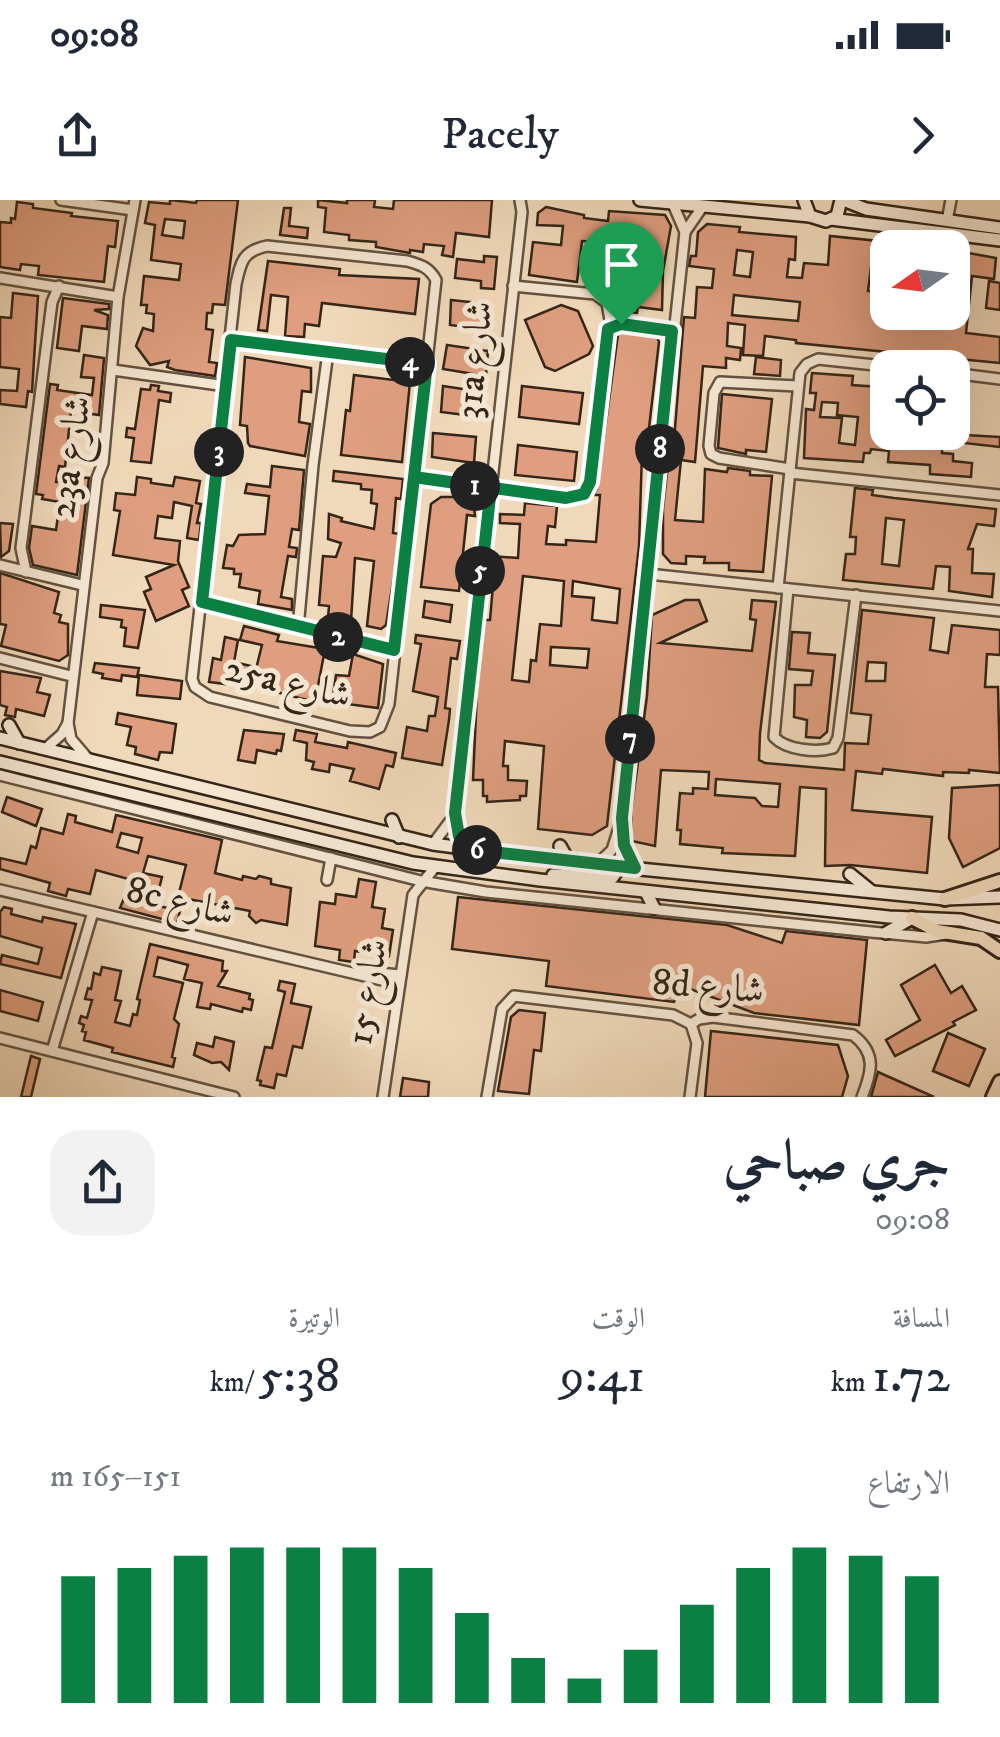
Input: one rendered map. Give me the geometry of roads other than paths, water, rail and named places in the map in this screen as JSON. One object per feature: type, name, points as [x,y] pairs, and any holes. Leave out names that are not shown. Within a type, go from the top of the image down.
[{"type":"main road","points":[[640,200],[810,216],[820,221],[857,220],[1000,240]]},
{"type":"main road","points":[[804,200],[810,216]]},
{"type":"main road","points":[[831,220],[840,210],[842,200],[866,209],[1000,228]]},
{"type":"main road","points":[[9,725],[20,743]]},
{"type":"main road","points":[[0,738],[433,844],[568,862],[945,899],[1000,897]]},
{"type":"main road","points":[[0,762],[435,867],[646,892],[962,920],[1000,930]]},
{"type":"main road","points":[[116,790],[126,806]]},
{"type":"main road","points":[[392,820],[398,836]]},
{"type":"main road","points":[[540,880],[554,875],[609,879],[620,866],[623,838]]},
{"type":"main road","points":[[560,846],[568,862]]},
{"type":"main road","points":[[850,874],[871,891]]},
{"type":"main road","points":[[945,899],[1000,882]]},
{"type":"main road","points":[[646,892],[654,908]]},
{"type":"main road","points":[[912,918],[948,933],[981,938],[1000,951]]},
{"type":"main road","points":[[886,934],[912,918]]},
{"type":"main road","points":[[994,1097],[1000,1082]]},
{"type":"street","points":[[61,200],[134,205]]},
{"type":"street","name":"31a شارع","points":[[466,849],[455,813],[522,212],[520,200]]},
{"type":"street","name":"31a شارع","points":[[522,212],[528,200]]},
{"type":"street","points":[[947,221],[951,200]]},
{"type":"street","points":[[673,204],[685,232]]},
{"type":"street","name":"23a شارع","points":[[68,723],[82,585],[102,463],[118,297],[134,205]]},
{"type":"street","points":[[635,868],[623,838],[622,818],[672,331],[685,232],[702,206]]},
{"type":"street","name":"25a شارع","points":[[278,247],[407,262],[431,270],[437,291],[385,719],[370,732],[210,697],[195,687],[192,678],[231,340],[236,284],[242,258],[250,250],[278,247]]},
{"type":"street","points":[[0,278],[118,297]]},
{"type":"street","points":[[26,572],[21,548],[52,302],[59,286]]},
{"type":"street","points":[[414,477],[572,499],[588,488],[610,311],[602,297],[513,286]]},
{"type":"street","points":[[608,329],[621,324],[672,331]]},
{"type":"street","points":[[231,340],[427,364]]},
{"type":"street","points":[[298,628],[328,352]]},
{"type":"street","points":[[856,596],[838,738],[832,748],[822,750],[786,746],[774,737],[797,386],[803,368],[818,360],[870,365]]},
{"type":"street","points":[[112,370],[226,386]]},
{"type":"street","points":[[970,375],[1000,378]]},
{"type":"street","points":[[797,386],[720,382],[714,393],[708,446],[711,454],[790,471],[1000,494]]},
{"type":"street","points":[[0,565],[82,585]]},
{"type":"street","points":[[648,574],[1000,612]]},
{"type":"street","points":[[202,602],[394,650]]},
{"type":"street","points":[[0,658],[71,676]]},
{"type":"street","points":[[45,749],[68,723]]},
{"type":"street","points":[[68,723],[71,738],[89,760]]},
{"type":"street","points":[[0,775],[408,878],[486,892],[886,934],[926,937],[948,933]]},
{"type":"street","name":"31a شارع","points":[[433,844],[455,813]]},
{"type":"street","points":[[598,864],[612,850],[622,818]]},
{"type":"street","points":[[328,880],[332,858]]},
{"type":"street","name":"شارع 15","points":[[397,860],[413,895]]},
{"type":"street","name":"شارع 15","points":[[382,1097],[413,895],[435,867]]},
{"type":"street","name":"8c شارع","points":[[0,890],[400,980]]},
{"type":"street","points":[[56,1052],[90,911]]},
{"type":"street","name":"8d شارع","points":[[488,1096],[500,1022],[519,995],[673,1015],[691,1024],[699,1018],[713,1017],[846,1032],[859,1039],[869,1053],[872,1071],[862,1097]]},
{"type":"street","points":[[690,1097],[696,1043],[691,1024]]},
{"type":"street","points":[[0,1038],[234,1097]]},
{"type":"street","points":[[178,1097],[185,1084]]},
{"type":"street","points":[[185,1084],[186,1097]]}]
